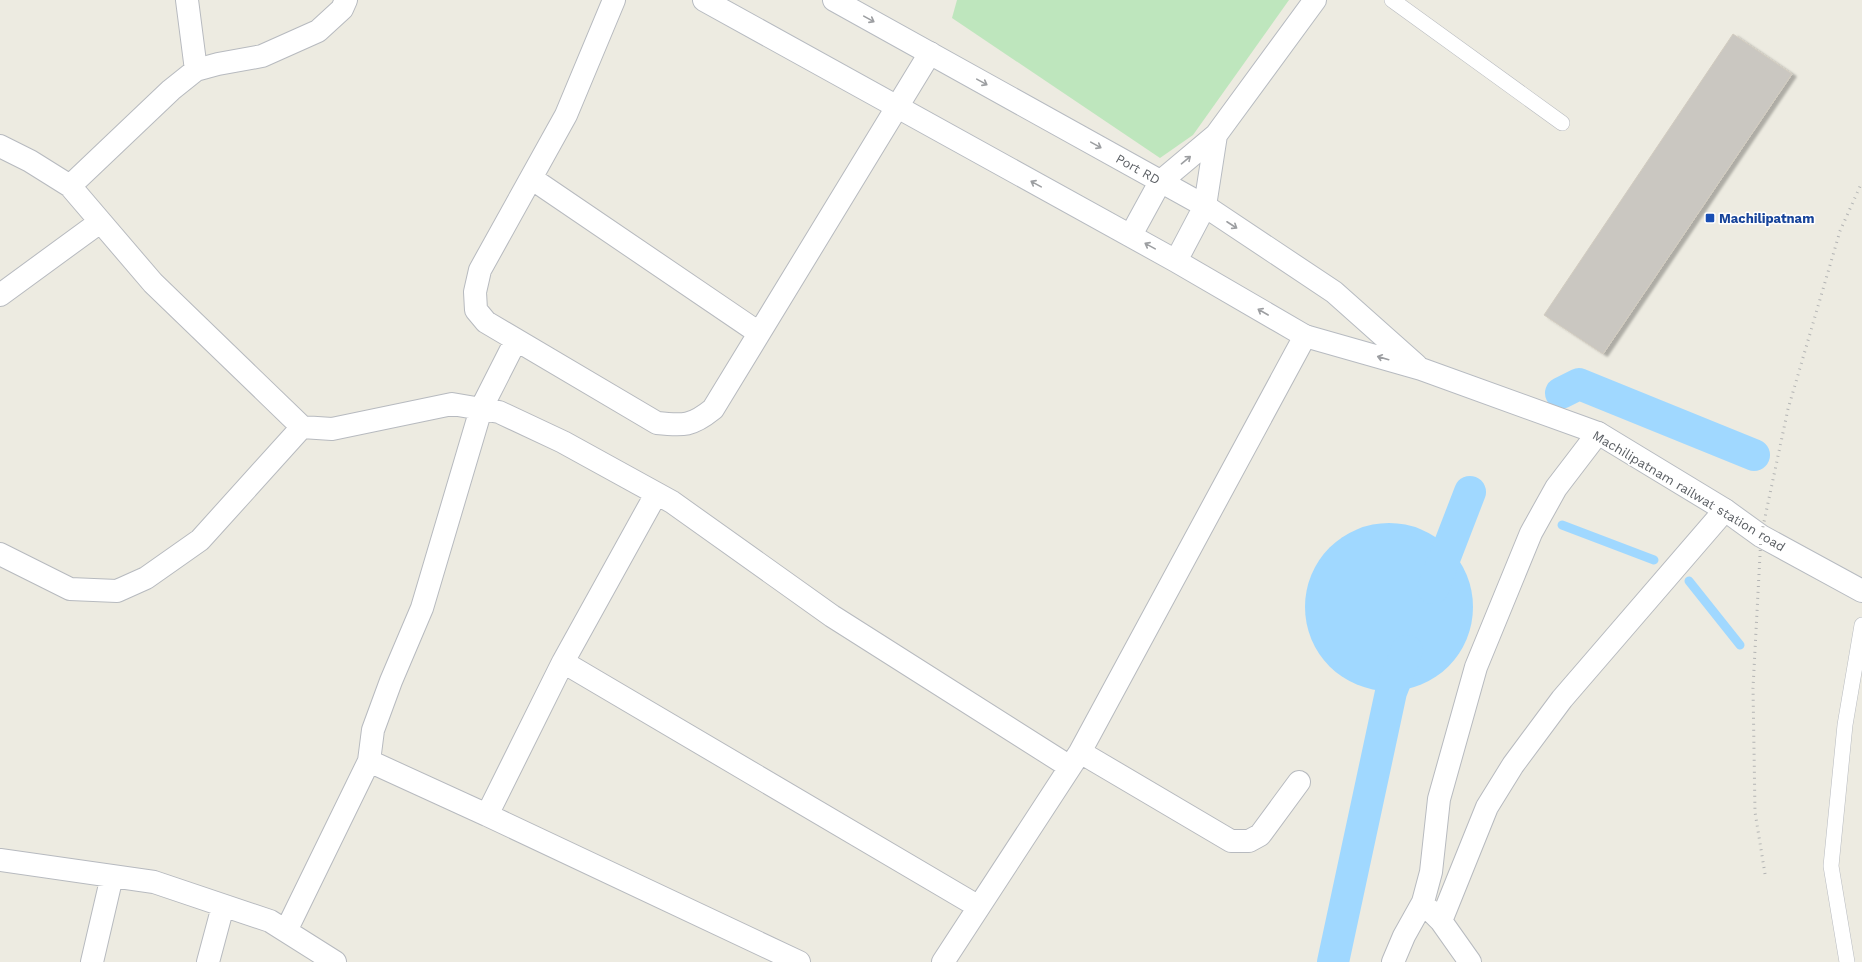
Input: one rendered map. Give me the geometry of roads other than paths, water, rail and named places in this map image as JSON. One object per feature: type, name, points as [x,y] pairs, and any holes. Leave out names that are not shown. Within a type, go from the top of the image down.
[{"type":"street","points":[[186,0],[196,70]]},
{"type":"street","points":[[70,186],[171,90],[196,70],[218,64],[262,56],[318,31],[342,9],[346,0]]},
{"type":"street","points":[[614,0],[566,115],[480,270],[475,292],[476,310],[486,322],[657,423],[679,426],[699,420],[713,409],[930,53]]},
{"type":"street","name":"Machilipatnam railwat station road","points":[[704,0],[1176,261],[1305,336],[1420,369],[1598,433],[1725,510],[1761,536],[1862,591]]},
{"type":"street","name":"Port RD","points":[[834,0],[1205,206],[1334,292],[1420,369]]},
{"type":"street","points":[[1130,236],[1160,182],[1216,135],[1315,0]]},
{"type":"street","points":[[1176,261],[1205,206],[1216,135]]},
{"type":"street","points":[[0,146],[30,161],[70,186],[153,283],[302,427],[332,428],[452,404],[499,412],[563,442],[672,502],[832,616],[1075,760],[1232,841],[1249,841],[1260,835],[1299,782]]},
{"type":"street","points":[[531,178],[759,333]]},
{"type":"street","points":[[0,295],[100,222]]},
{"type":"street","points":[[943,962],[1075,760],[1305,336]]},
{"type":"street","points":[[286,931],[369,761],[373,730],[391,681],[422,608],[481,409],[516,340]]},
{"type":"street","points":[[0,554],[70,590],[117,591],[146,578],[200,540],[302,427]]},
{"type":"street","points":[[1393,962],[1404,936],[1423,902],[1431,872],[1439,799],[1476,666],[1531,533],[1556,488],[1598,433]]},
{"type":"street","points":[[487,815],[563,662],[656,494]]},
{"type":"street","points":[[1441,921],[1487,807],[1513,765],[1562,699],[1725,510]]},
{"type":"street","points":[[563,662],[979,907]]},
{"type":"street","points":[[369,761],[799,962]]},
{"type":"street","points":[[0,860],[154,882],[270,921],[336,962]]},
{"type":"street","points":[[92,962],[112,876]]},
{"type":"street","points":[[1423,902],[1441,921],[1470,962]]},
{"type":"street","points":[[208,962],[223,906]]},
{"type":"lane","points":[[1392,0],[1562,123]]},
{"type":"lane","points":[[1847,962],[1831,866],[1845,725],[1862,625]]},
{"type":"water","points":[[1381,523],[1397,523],[1421,529],[1436,537],[1449,547],[1459,560],[1467,575],[1472,591],[1472,623],[1467,639],[1459,654],[1449,667],[1436,677],[1413,688],[1397,691],[1381,691],[1357,685],[1342,677],[1329,667],[1319,654],[1308,631],[1305,615],[1305,599],[1311,575],[1319,560],[1329,547],[1342,537],[1365,526]]},
{"type":"waterway","points":[[1561,393],[1579,384],[1754,455]]},
{"type":"waterway","points":[[1433,588],[1470,492]]},
{"type":"waterway","points":[[1562,525],[1654,560]]},
{"type":"waterway","points":[[1689,581],[1740,645]]},
{"type":"waterway","points":[[1333,962],[1391,692],[1407,651]]},
{"type":"railway","points":[[1765,874],[1755,812],[1753,688],[1761,536],[1788,409],[1840,231],[1862,182]]},
{"type":"place","name":"Machilipatnam","points":[[1710,218]]}]
